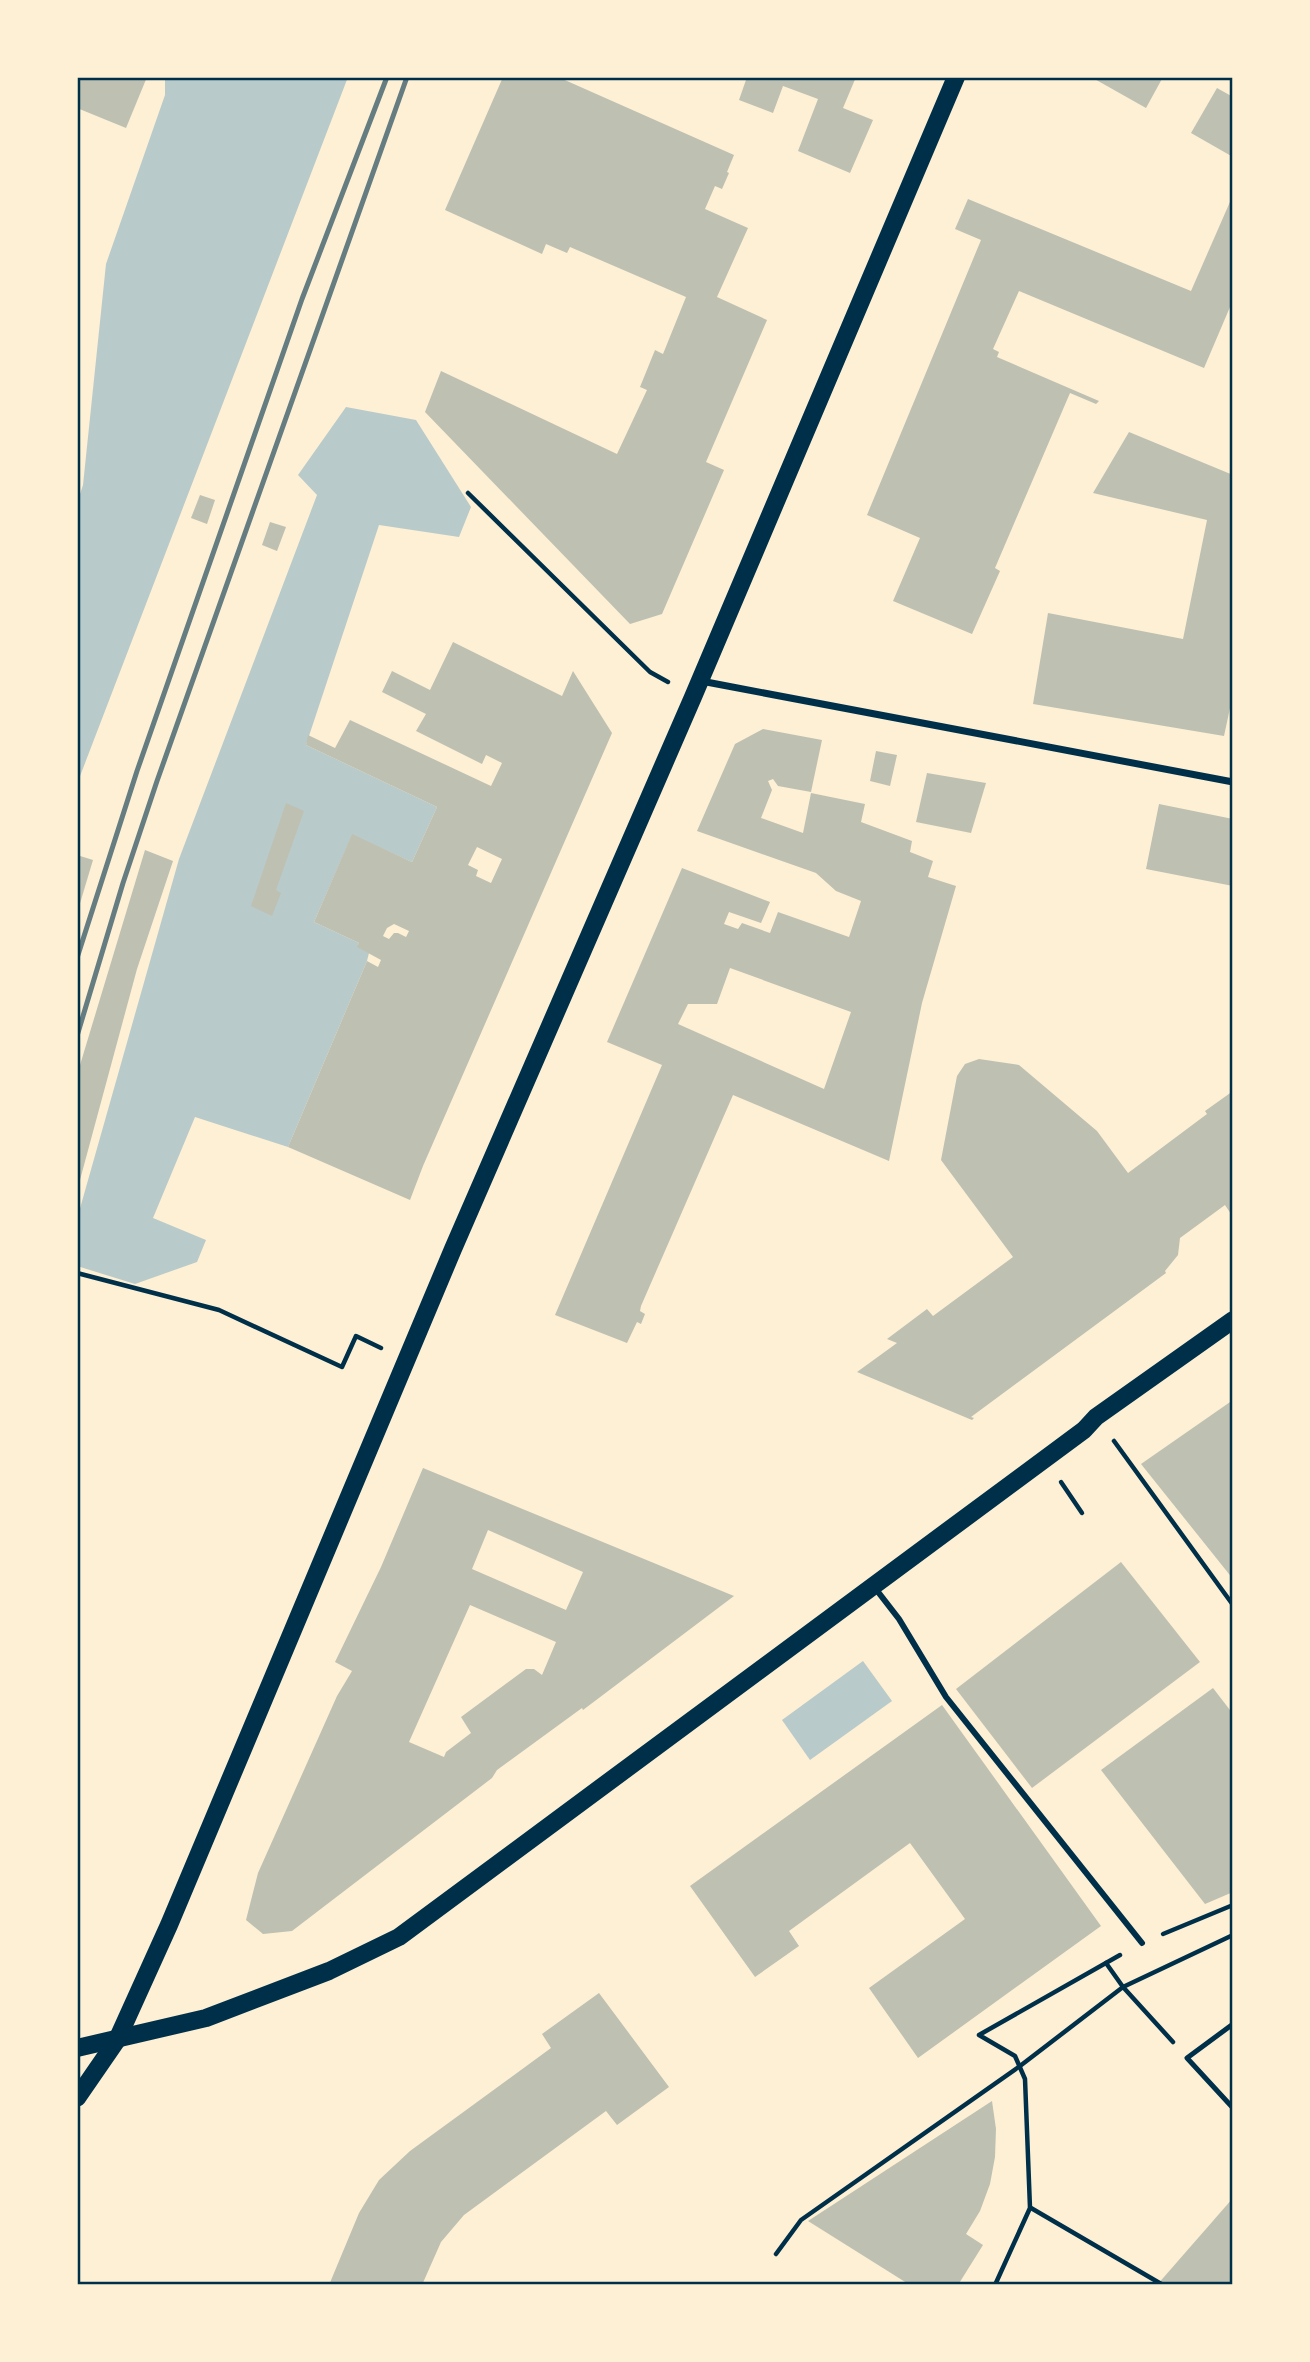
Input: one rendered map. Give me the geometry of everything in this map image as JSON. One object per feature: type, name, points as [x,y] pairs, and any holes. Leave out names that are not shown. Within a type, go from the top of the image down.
[{"type":"main road","points":[[77,2098],[117,2040],[169,1925],[458,1236],[697,688],[956,77]]},
{"type":"main road","points":[[77,2048],[206,2018],[329,1971],[399,1937],[1084,1430],[1096,1417],[1233,1320]]},
{"type":"main road","points":[[77,2075],[117,2040]]},
{"type":"street","points":[[697,688],[1233,782]]},
{"type":"street","points":[[874,1586],[899,1619],[946,1697],[1142,1942]]},
{"type":"lane","points":[[1233,2024],[1187,2058],[1233,2108]]},
{"type":"path","points":[[468,493],[650,672],[697,688]]},
{"type":"path","points":[[77,1273],[219,1310],[342,1367],[356,1336],[407,1361]]},
{"type":"path","points":[[1096,1417],[1233,1605]]},
{"type":"path","points":[[995,2285],[1031,2208],[1025,2079],[1015,2056],[979,2035],[1142,1942],[1233,1905]]},
{"type":"path","points":[[776,2254],[801,2220],[1020,2066],[1123,1987],[1233,1934]]},
{"type":"path","points":[[1107,1963],[1123,1987],[1187,2058]]},
{"type":"path","points":[[1031,2208],[1163,2285]]},
{"type":"shaded area","points":[[165,77],[348,77],[77,784],[77,503],[83,485],[106,264],[165,95]]},
{"type":"shaded area","points":[[346,407],[416,420],[471,507],[459,537],[379,525],[306,745],[437,807],[412,862],[352,835],[314,922],[359,943],[358,947],[369,953],[288,1147],[195,1117],[153,1218],[206,1240],[197,1262],[135,1284],[77,1266],[77,1219],[179,859],[317,495],[298,475]]},
{"type":"shaded area","points":[[863,1661],[892,1701],[810,1760],[782,1720]]},
{"type":"building","points":[[77,77],[147,77],[126,128],[77,108]]},
{"type":"building","points":[[503,77],[558,77],[734,155],[722,189],[715,186],[705,209],[748,228],[717,297],[767,320],[706,462],[724,470],[662,614],[630,624],[425,412],[441,371],[617,454],[647,390],[640,387],[655,350],[663,354],[686,297],[570,247],[567,253],[546,244],[542,254],[445,210]]},
{"type":"building","points":[[747,77],[856,77],[843,108],[873,120],[850,173],[798,151],[818,99],[783,86],[773,113],[739,100]]},
{"type":"building","points":[[1091,77],[1163,77],[1146,108]]},
{"type":"building","points":[[1217,88],[1233,97],[1233,157],[1191,133]]},
{"type":"building","points":[[1233,195],[1233,300],[1204,368],[1019,291],[993,349],[999,352],[997,357],[1099,401],[1096,404],[1070,393],[995,568],[1000,571],[972,634],[893,601],[920,538],[867,515],[981,240],[955,229],[968,199],[1191,291]]},
{"type":"building","points":[[1129,432],[1233,475],[1233,694],[1224,736],[1033,704],[1048,613],[1183,639],[1207,520],[1093,493]]},
{"type":"building","points":[[200,495],[215,500],[207,524],[191,518]]},
{"type":"building","points":[[270,522],[286,527],[277,551],[262,545]]},
{"type":"building","points":[[453,642],[562,696],[573,671],[612,733],[410,1200],[288,1147],[367,961],[378,967],[381,960],[357,947],[359,943],[314,922],[352,834],[412,862],[437,807],[306,745],[308,735],[335,748],[350,720],[491,786],[502,763],[486,755],[482,764],[416,731],[426,714],[382,692],[392,671],[430,690]],"holes":[[[477,847],[502,859],[491,883],[476,876],[478,870],[468,865]],[[394,924],[409,931],[406,937],[398,933],[394,933],[389,939],[383,936],[387,928]]]},
{"type":"building","points":[[763,729],[822,740],[811,792],[778,786],[773,779],[768,781],[772,790],[761,818],[803,833],[811,793],[865,804],[861,822],[912,841],[910,852],[933,861],[928,877],[956,886],[922,1003],[889,1161],[733,1095],[641,1306],[640,1311],[645,1314],[641,1324],[637,1322],[627,1343],[555,1315],[662,1065],[607,1042],[682,868],[770,902],[761,923],[729,912],[724,924],[738,929],[742,923],[770,933],[778,912],[849,937],[861,901],[836,891],[816,873],[697,831],[735,744]],"holes":[[[730,968],[851,1012],[824,1089],[678,1024],[688,1004],[717,1004]]]},
{"type":"building","points":[[876,751],[897,755],[890,786],[870,781]]},
{"type":"building","points":[[927,773],[986,783],[971,833],[916,822]]},
{"type":"building","points":[[286,803],[304,811],[276,890],[281,893],[272,916],[251,906]]},
{"type":"building","points":[[1159,804],[1233,819],[1233,886],[1146,869]]},
{"type":"building","points":[[145,850],[173,861],[137,969],[77,1191],[77,1075]]},
{"type":"building","points":[[77,855],[93,860],[78,910],[77,909]]},
{"type":"building","points":[[979,1059],[1019,1065],[1097,1131],[1128,1173],[1207,1114],[1205,1111],[1233,1091],[1233,1217],[1225,1205],[1180,1238],[1178,1255],[1166,1273],[971,1417],[974,1418],[972,1420],[857,1372],[897,1343],[887,1339],[927,1309],[933,1316],[1013,1257],[941,1160],[957,1076],[965,1064]]},
{"type":"building","points":[[1233,1400],[1233,1579],[1141,1464]]},
{"type":"building","points":[[423,1468],[734,1596],[583,1710],[582,1708],[497,1770],[492,1778],[292,1931],[263,1934],[246,1920],[258,1873],[337,1696],[352,1671],[335,1662],[381,1567]],"holes":[[[488,1530],[583,1572],[566,1610],[472,1569]],[[470,1605],[556,1642],[542,1675],[534,1669],[526,1669],[461,1717],[471,1733],[446,1752],[444,1757],[409,1742]]]},
{"type":"building","points":[[1121,1562],[1200,1662],[1032,1788],[956,1689]]},
{"type":"building","points":[[1213,1688],[1233,1714],[1233,1892],[1205,1904],[1101,1770]]},
{"type":"building","points":[[942,1705],[1101,1926],[918,2058],[869,1988],[965,1919],[910,1843],[789,1931],[799,1946],[755,1977],[690,1886]]},
{"type":"building","points":[[599,1993],[669,2087],[617,2125],[606,2111],[464,2215],[441,2242],[422,2285],[329,2285],[359,2213],[379,2180],[410,2151],[551,2048],[542,2034]]},
{"type":"building","points":[[992,2101],[996,2129],[990,2184],[980,2211],[966,2234],[983,2245],[958,2285],[910,2285],[808,2221]]},
{"type":"building","points":[[1233,2198],[1233,2285],[1157,2285]]},
{"type":"railway","points":[[77,958],[137,771],[302,299],[387,77]]},
{"type":"railway","points":[[77,1036],[157,781],[407,77]]}]
